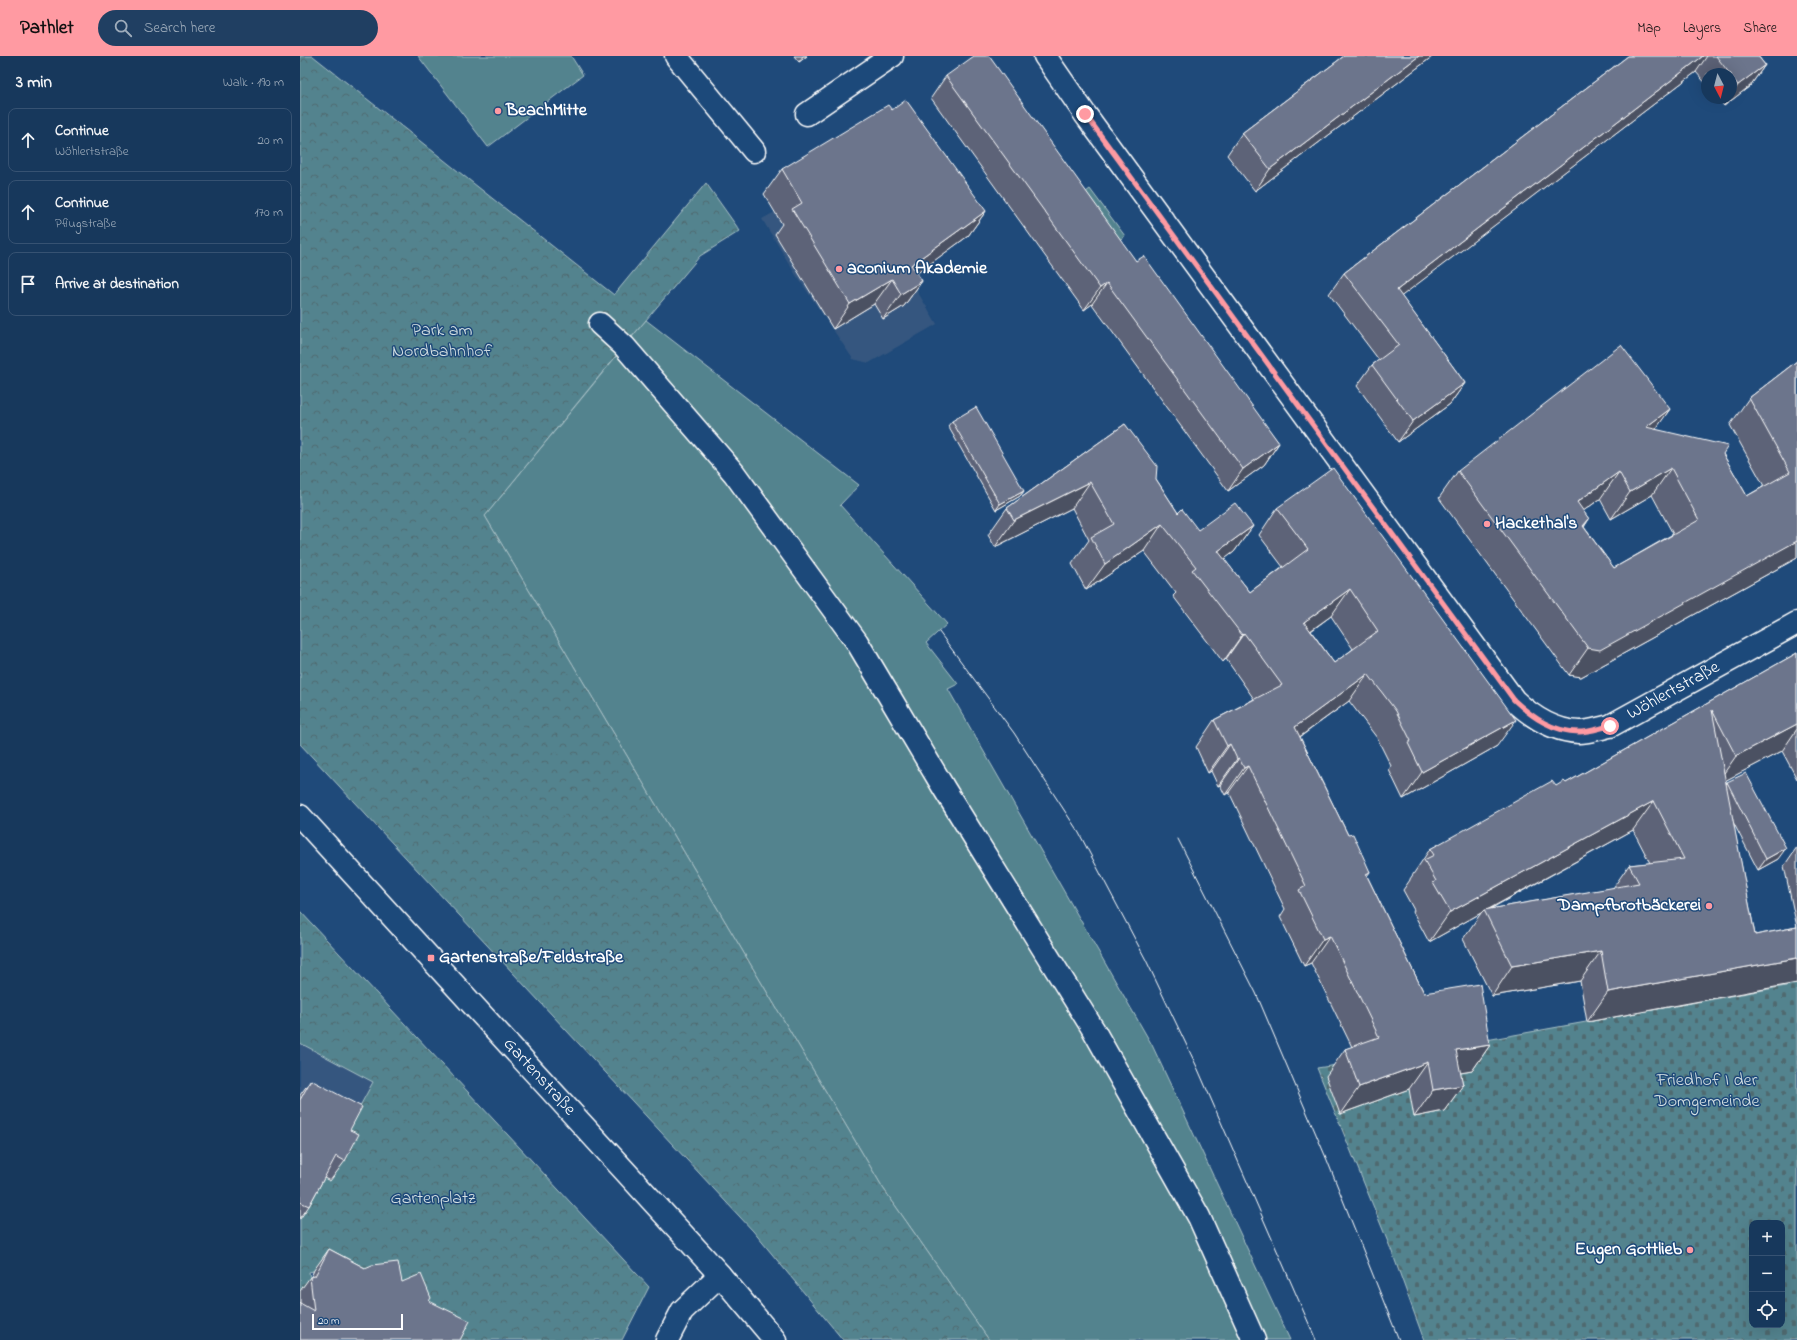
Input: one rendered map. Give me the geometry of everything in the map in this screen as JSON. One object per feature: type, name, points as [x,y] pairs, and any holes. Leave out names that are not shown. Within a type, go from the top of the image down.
[{"type":"street","points":[[676,56],[754,151]]},
{"type":"street","points":[[807,114],[892,56]]},
{"type":"street","name":"Wöhlertstraße","points":[[1045,56],[1085,114],[1514,700],[1528,713],[1543,722],[1562,729],[1580,732],[1610,726],[1797,623]]},
{"type":"street","points":[[600,324],[624,346],[734,473],[857,642],[945,790],[1097,1036],[1199,1217],[1254,1340]]},
{"type":"street","name":"Gartenstraße","points":[[302,822],[720,1274],[775,1340]]},
{"type":"street","points":[[667,1340],[682,1311],[720,1274]]},
{"type":"shaded area","points":[[822,159],[837,159],[937,324],[869,363],[853,359],[796,275],[762,219],[775,212],[764,194]]},
{"type":"shaded area","points":[[300,1043],[373,1082],[300,1217]]},
{"type":"green space","name":"Park am Nordbahnhof","points":[[300,56],[313,56],[614,295],[706,183],[740,231],[700,256],[624,346],[485,516],[883,1188],[989,1340],[843,1340],[753,1231],[300,744]]},
{"type":"green space","name":"BeachMitte","points":[[418,56],[571,56],[583,75],[488,147]]},
{"type":"green space","points":[[1090,189],[1125,236],[1100,254],[1066,207]]},
{"type":"green space","points":[[646,320],[859,485],[840,505],[947,624],[926,643],[958,684],[948,689],[1152,1045],[1290,1340],[989,1340],[883,1188],[485,516]]},
{"type":"green space","name":"Gartenplatz","points":[[300,911],[649,1287],[622,1340],[440,1340],[314,1276],[313,1271],[309,1272],[310,1278],[300,1298],[300,1217],[373,1082],[300,1043]]},
{"type":"green space","name":"Friedhof I der Domgemeinde","points":[[1797,984],[1797,1340],[1424,1340],[1392,1252],[1317,1068],[1403,1055]]},
{"type":"building","points":[[974,56],[989,56],[1136,261],[1144,256],[1279,443],[1243,469],[1107,283],[1100,288],[946,76]]},
{"type":"building","points":[[1344,56],[1419,56],[1270,169],[1242,133]]},
{"type":"building","points":[[1628,56],[1703,56],[1397,290],[1465,383],[1413,421],[1372,365],[1399,345],[1344,273]]},
{"type":"building","points":[[1716,56],[1758,56],[1765,65],[1738,85],[1737,68],[1725,68]]},
{"type":"building","points":[[906,100],[986,211],[911,265],[922,281],[901,294],[892,279],[850,304],[792,209],[802,203],[782,169],[888,105],[892,110]]},
{"type":"building","points":[[1621,345],[1670,409],[1646,427],[1728,446],[1723,454],[1747,496],[1790,472],[1749,398],[1797,361],[1797,541],[1600,650],[1588,648],[1458,471]],"holes":[[[1671,468],[1699,520],[1614,568],[1583,526],[1589,519],[1577,502],[1619,472],[1630,492]]]},
{"type":"building","points":[[976,407],[1024,491],[1000,504],[952,421]]},
{"type":"building","points":[[1125,424],[1157,466],[1156,479],[1178,513],[1182,509],[1198,530],[1235,503],[1253,526],[1218,551],[1250,592],[1308,549],[1277,508],[1333,468],[1516,720],[1422,772],[1408,743],[1411,741],[1396,711],[1368,674],[1295,727],[1348,835],[1353,834],[1370,872],[1366,874],[1424,993],[1480,984],[1490,1045],[1456,1050],[1463,1085],[1433,1090],[1428,1062],[1359,1087],[1345,1049],[1379,1037],[1330,936],[1323,939],[1299,890],[1306,886],[1248,766],[1244,768],[1239,758],[1237,759],[1230,744],[1227,746],[1214,720],[1282,685],[1244,633],[1242,635],[1192,570],[1196,567],[1162,524],[1105,564],[1091,537],[1114,524],[1090,482],[1014,520],[1007,508]],"holes":[[[1350,589],[1378,631],[1334,663],[1304,622]]]},
{"type":"building","points":[[1797,653],[1797,724],[1736,756],[1712,710],[1755,935],[1797,927],[1797,958],[1608,992],[1601,951],[1512,966],[1484,910],[1639,883],[1629,865],[1684,859],[1654,801],[1450,912],[1433,883],[1436,881],[1424,860],[1434,855],[1430,849],[1552,781],[1556,786],[1564,781],[1566,783]]},
{"type":"building","points":[[1746,773],[1786,848],[1766,859],[1727,782]]},
{"type":"building","points":[[311,1080],[362,1107],[350,1130],[359,1134],[345,1161],[336,1156],[309,1206],[300,1202],[300,1100]]},
{"type":"building","points":[[329,1249],[365,1268],[372,1265],[398,1262],[402,1282],[421,1274],[431,1298],[429,1301],[470,1321],[460,1340],[300,1340],[300,1303],[314,1311],[310,1277],[315,1276]]},
{"type":"tram line","points":[[939,632],[1014,733],[1079,833],[1146,960],[1197,1067],[1316,1340]]},
{"type":"tram line","points":[[1178,839],[1256,993],[1327,1160],[1399,1340]]},
{"type":"place","name":"BeachMitte","points":[[498,111]]},
{"type":"place","name":"aconium Akademie","points":[[839,269]]},
{"type":"place","name":"Hackethal's","points":[[1487,524]]},
{"type":"place","name":"Dampfbrotbäckerei","points":[[1709,906]]},
{"type":"place","name":"Gartenstraße/Feldstraße","points":[[431,958]]},
{"type":"place","name":"Eugen Gottlieb","points":[[1690,1250]]},
{"type":"route","points":[[1085,114],[1514,700],[1528,713],[1543,722],[1562,729],[1580,732],[1610,726]]}]
